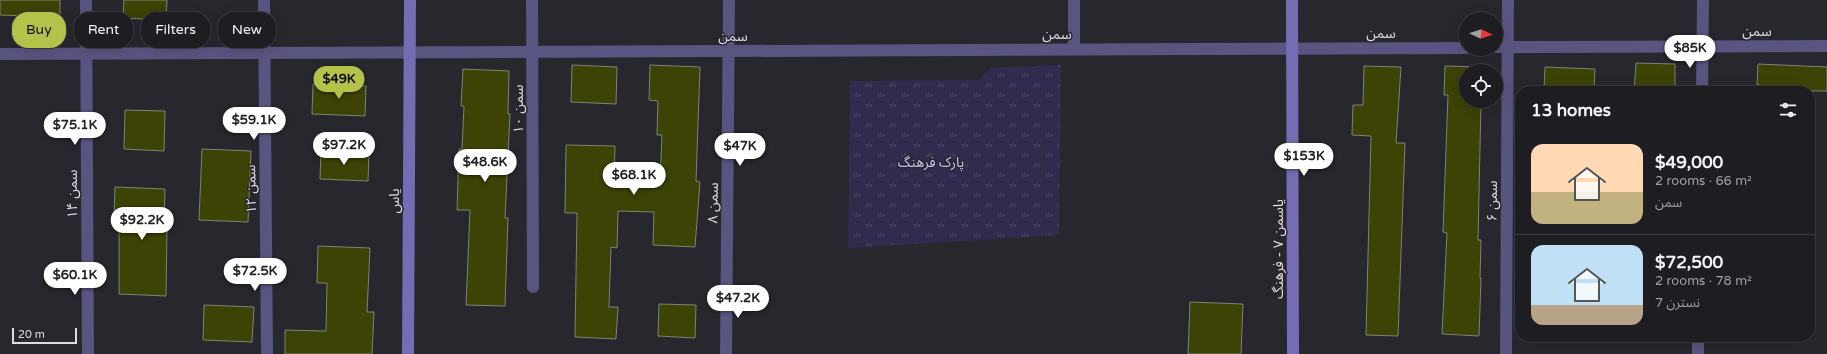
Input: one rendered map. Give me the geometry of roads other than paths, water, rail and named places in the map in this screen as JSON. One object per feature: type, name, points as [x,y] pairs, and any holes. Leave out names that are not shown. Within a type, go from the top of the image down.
[{"type":"street","name":"سمن ۱۴","points":[[86,0],[88,354]]},
{"type":"street","name":"سمن ۱۲","points":[[264,0],[267,354]]},
{"type":"street","name":"یاس","points":[[408,354],[410,0]]},
{"type":"street","name":"سمن ۱۰","points":[[532,0],[534,287]]},
{"type":"street","name":"سمن ۸","points":[[726,354],[730,51],[729,0]]},
{"type":"street","points":[[1074,0],[1074,49]]},
{"type":"street","name":"یاسمن ۷ - فرهنگ","points":[[1292,0],[1293,354]]},
{"type":"street","name":"سمن ۶","points":[[1503,39],[1508,0]]},
{"type":"street","points":[[1702,86],[1703,0]]},
{"type":"street","name":"سمن","points":[[1503,47],[1827,46]]},
{"type":"street","name":"سمن","points":[[0,54],[1459,48]]},
{"type":"street","name":"سمن ۶","points":[[1502,56],[1506,354]]},
{"type":"street","points":[[1698,342],[1698,354]]},
{"type":"park label","name":"پارک فرهنگ","points":[[931,162]]}]
